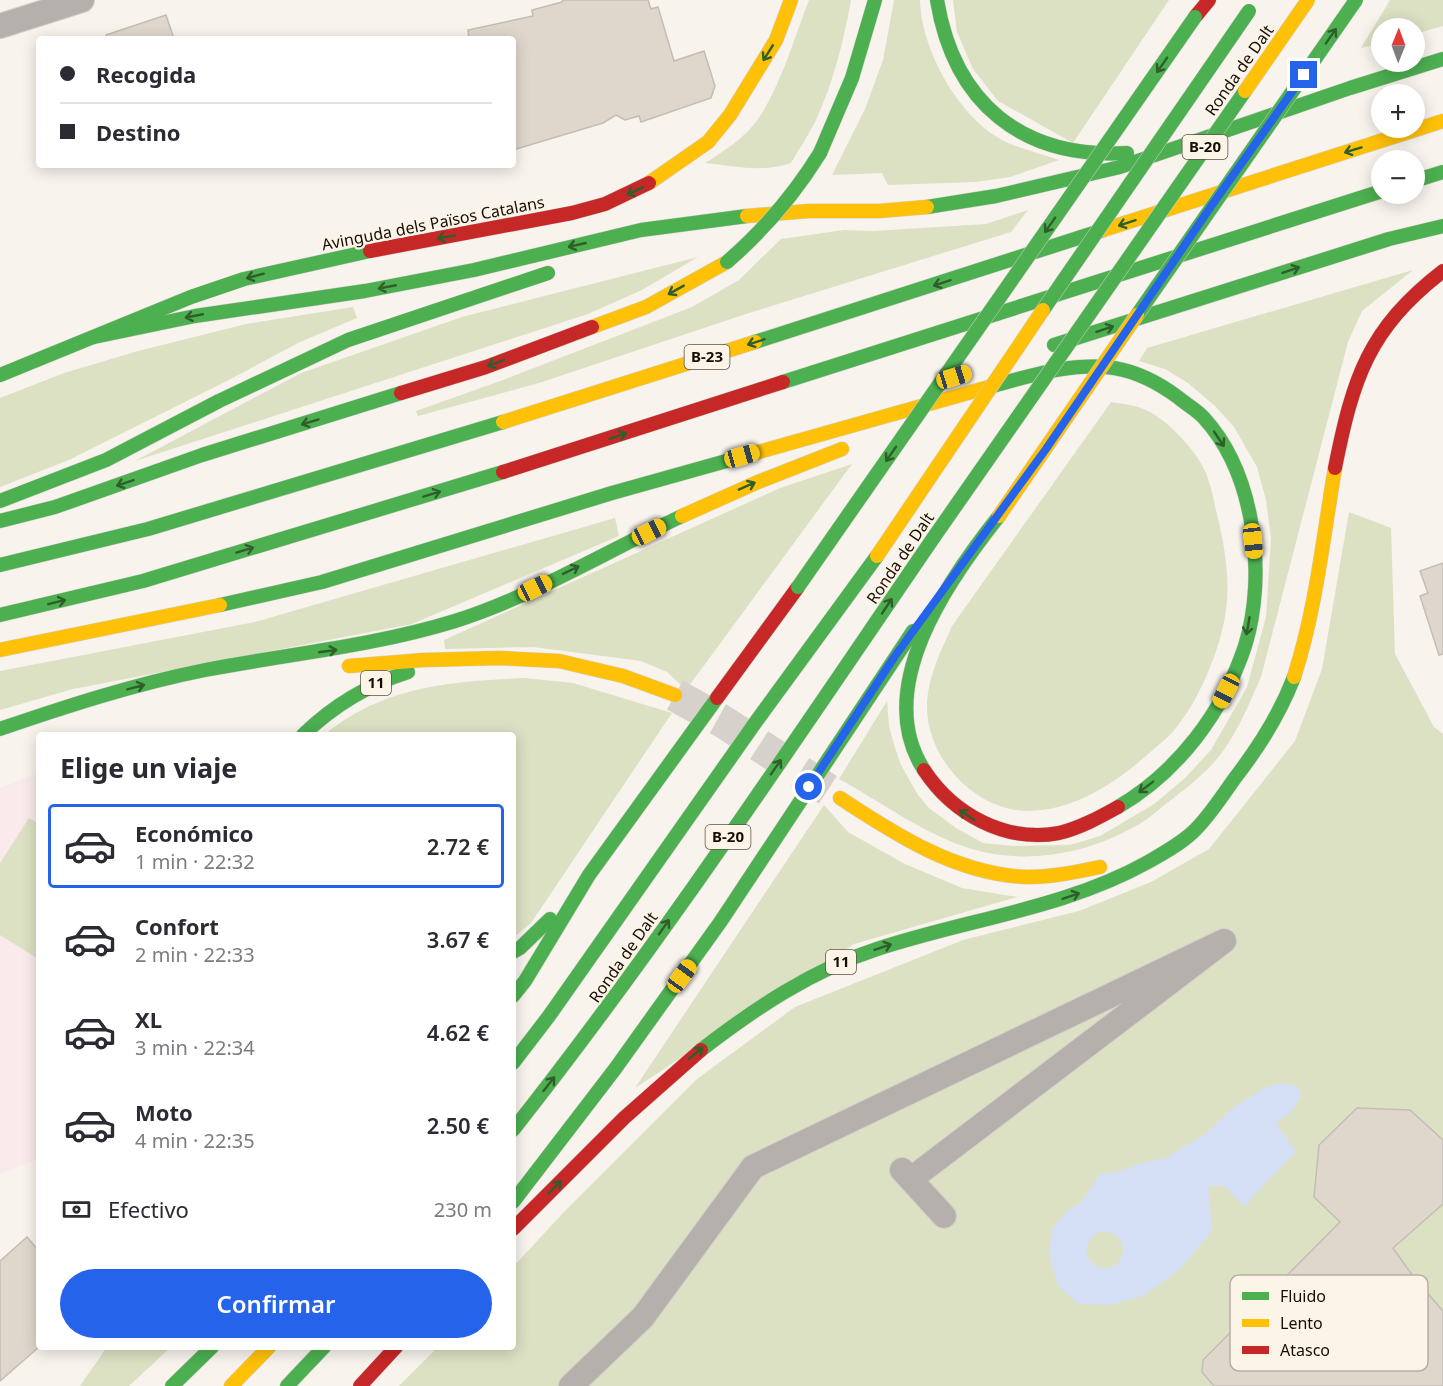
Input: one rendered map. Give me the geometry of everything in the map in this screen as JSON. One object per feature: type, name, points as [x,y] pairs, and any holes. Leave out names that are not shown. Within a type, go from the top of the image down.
[{"type":"main road","name":"Avinguda dels Països Catalans","points":[[0,375],[192,297],[263,274],[572,213],[605,204],[644,187],[708,142],[730,115],[776,40],[791,0]]},
{"type":"main road","points":[[0,521],[56,507],[202,455],[486,367],[646,307],[727,262],[752,241],[779,213],[801,185],[820,153],[844,102],[867,34],[874,0]]},
{"type":"main road","points":[[937,0],[941,25],[953,58],[969,89],[988,109],[1007,124],[1047,144],[1071,151],[1126,153],[1259,120]]},
{"type":"main road","points":[[516,992],[589,875],[798,587],[1207,0]]},
{"type":"main road","name":"Ronda de Dalt","points":[[516,1126],[587,1036],[1308,0]]},
{"type":"main road","points":[[516,1198],[615,1069],[721,921],[895,656],[999,516],[1356,0]]},
{"type":"main road","name":"Ronda de Dalt","points":[[516,1059],[877,556],[1091,239],[1253,5]]},
{"type":"main road","points":[[94,337],[195,316],[376,289],[474,270],[640,230],[738,217],[808,211],[879,211],[927,207],[996,196],[1120,167],[1350,88],[1443,59]]},
{"type":"main road","name":"B-23","points":[[0,565],[148,529],[439,442],[1443,121]]},
{"type":"main road","points":[[1425,178],[1443,172]]},
{"type":"main road","points":[[0,615],[143,581],[449,489],[1371,195]]},
{"type":"main road","points":[[651,242],[738,217]]},
{"type":"main road","points":[[992,365],[1389,239],[1443,226]]},
{"type":"main road","points":[[0,501],[106,460],[219,401],[348,340],[565,268]]},
{"type":"main road","points":[[1180,826],[1222,795],[1240,773],[1271,726],[1293,679],[1310,616],[1333,474],[1350,401],[1363,366],[1383,330],[1404,305],[1443,271]]},
{"type":"main road","points":[[0,650],[322,582],[612,493],[1005,382],[1071,367],[1095,365],[1119,368],[1141,374],[1159,383],[1203,418],[1214,431],[1242,483],[1251,522],[1254,553],[1252,603],[1245,643],[1217,709],[1204,729],[1178,760],[1145,789],[1126,802],[1068,831],[1033,834],[996,828],[974,820],[939,791],[926,775],[914,751],[909,734],[907,704],[911,669],[927,623],[955,574]]},
{"type":"main road","points":[[924,386],[958,375]]},
{"type":"main road","points":[[1075,384],[1105,382]]},
{"type":"main road","points":[[1016,397],[1056,387]]},
{"type":"main road","points":[[1134,387],[1178,398]]},
{"type":"main road","points":[[960,413],[993,403]]},
{"type":"main road","points":[[892,434],[926,423]]},
{"type":"main road","points":[[612,493],[800,426]]},
{"type":"main road","points":[[0,731],[67,707],[169,678],[350,648],[403,636],[457,620],[535,588],[786,469],[858,444]]},
{"type":"main road","points":[[339,667],[424,660],[499,658],[559,661],[623,676],[675,695]]},
{"type":"main road","name":"11","points":[[306,732],[336,705],[375,683],[416,670],[463,660]]},
{"type":"main road","points":[[0,731],[136,701]]},
{"type":"main road","name":"11","points":[[516,1226],[644,1099],[679,1068],[711,1041],[774,998],[837,964],[880,948],[942,929],[1050,903],[1118,879],[1156,858],[1199,827],[1222,795]]},
{"type":"main road","points":[[840,798],[912,843],[959,865],[981,871],[1011,876],[1062,877],[1113,862]]},
{"type":"main road","points":[[516,949],[542,927],[589,875]]},
{"type":"main road","points":[[172,1386],[209,1350]]},
{"type":"main road","points":[[231,1386],[266,1350]]},
{"type":"main road","points":[[287,1386],[321,1350]]},
{"type":"main road","points":[[360,1386],[393,1350]]},
{"type":"street","points":[[0,26],[82,0]]},
{"type":"street","points":[[571,1386],[644,1317],[753,1167],[1176,962],[1224,941],[906,1175],[944,1216]]},
{"type":"shaded area","points":[[36,774],[36,1160],[0,1174],[0,788]]},
{"type":"green space","points":[[809,0],[851,0],[841,46],[827,93],[815,122],[791,163],[759,168],[705,163],[741,138],[758,119],[780,77]]},
{"type":"green space","points":[[894,0],[920,0],[927,40],[936,61],[946,82],[973,118],[989,132],[1006,142],[1059,160],[1010,177],[976,182],[888,185],[882,173],[832,175],[865,109],[883,60]]},
{"type":"green space","points":[[953,0],[1169,0],[1073,143],[998,101],[973,69],[957,32]]},
{"type":"green space","points":[[1390,0],[1443,0],[1443,26],[1425,31],[1425,18],[1379,18]]},
{"type":"green space","points":[[1371,31],[1371,46],[1361,48]]},
{"type":"green space","points":[[1028,210],[1011,232],[746,314],[539,383],[418,416],[416,411],[692,307],[739,280],[781,239],[844,230],[873,231],[986,224]]},
{"type":"green space","points":[[698,257],[642,290],[588,314],[135,461],[301,373],[462,317]]},
{"type":"green space","points":[[1413,270],[1362,311],[1348,342],[1261,677],[1233,736],[1215,761],[1196,780],[1138,825],[1096,844],[1055,854],[1013,856],[992,854],[954,843],[920,827],[839,779],[887,701],[889,726],[895,748],[901,765],[918,795],[929,808],[956,828],[983,843],[1013,846],[1070,845],[1100,836],[1154,804],[1184,779],[1211,750],[1247,687],[1266,617],[1271,538],[1266,500],[1257,467],[1234,427],[1215,406],[1188,383],[1165,369],[1139,361],[1147,348]]},
{"type":"green space","points":[[353,307],[357,318],[300,342],[69,460],[0,487],[0,398],[64,373],[138,351],[246,324]]},
{"type":"green space","points":[[1111,402],[1141,408],[1157,416],[1187,444],[1205,472],[1211,488],[1225,552],[1227,594],[1221,635],[1206,678],[1191,706],[1171,734],[1142,760],[1113,782],[1081,799],[1046,809],[1028,811],[1009,809],[973,792],[945,763],[935,745],[929,726],[927,707],[929,686],[935,665],[952,626]]},
{"type":"green space","points":[[852,464],[686,690],[667,672],[641,661],[533,647],[445,649],[444,640],[780,488]]},
{"type":"green space","points":[[1349,512],[1391,528],[1395,654],[1434,727],[1443,734],[1443,1386],[399,1386],[435,1350],[516,1350],[516,1264],[563,1213],[697,1079],[795,1007],[963,940],[1079,911],[1151,882],[1209,849],[1295,741],[1322,669]]},
{"type":"green space","points":[[615,518],[619,536],[412,624],[73,689],[0,710],[0,671],[255,622]]},
{"type":"green space","points":[[525,678],[573,683],[672,713],[531,923],[516,936],[516,732],[328,732],[346,719],[394,696],[419,689],[471,681]]},
{"type":"green space","points":[[824,805],[848,832],[905,864],[962,888],[1017,897],[854,944],[635,1088]]},
{"type":"green space","points":[[29,818],[36,822],[36,958],[0,935],[0,863]]},
{"type":"green space","points":[[105,1350],[168,1350],[129,1386],[80,1386]]},
{"type":"water","points":[[1282,1083],[1298,1087],[1301,1097],[1290,1113],[1276,1123],[1296,1152],[1244,1206],[1224,1186],[1208,1186],[1212,1231],[1178,1271],[1143,1296],[1109,1305],[1079,1304],[1058,1286],[1049,1256],[1052,1229],[1068,1210],[1081,1203],[1100,1174],[1117,1172],[1141,1163],[1166,1158],[1207,1133],[1231,1109],[1266,1087]],"holes":[[[1099,1232],[1117,1236],[1122,1243],[1122,1257],[1118,1264],[1102,1268],[1092,1263],[1086,1253],[1089,1240]]]},
{"type":"building","points":[[563,0],[648,0],[651,9],[658,7],[674,61],[704,51],[715,86],[711,98],[641,122],[639,116],[625,120],[616,115],[603,123],[516,149],[516,36],[469,36],[468,30],[533,16],[532,10]]},
{"type":"building","points":[[166,15],[173,36],[106,36]]},
{"type":"building","points":[[1443,563],[1443,654],[1439,655],[1420,596],[1428,593],[1420,571]]},
{"type":"building","points":[[1357,1108],[1410,1110],[1443,1140],[1443,1204],[1393,1248],[1412,1275],[1287,1275],[1340,1222],[1314,1197],[1319,1145]]},
{"type":"building","points":[[27,1237],[36,1248],[36,1350],[0,1381],[0,1261]]},
{"type":"building","points":[[1428,1294],[1443,1311],[1443,1386],[1214,1386],[1202,1372],[1203,1360],[1230,1333],[1230,1371],[1428,1371]]},
{"type":"tunnel","points":[[675,695],[722,721],[836,795]]},
{"type":"traffic: fast","points":[[820,153],[852,78],[875,0]]},
{"type":"traffic: fast","points":[[937,0],[946,36],[959,68],[977,95],[999,117],[1025,134],[1055,146],[1089,152],[1127,153]]},
{"type":"traffic: fast","points":[[1137,315],[1356,0]]},
{"type":"traffic: fast","points":[[1043,310],[1249,11]]},
{"type":"traffic: fast","points":[[798,587],[1195,17]]},
{"type":"traffic: fast","points":[[927,207],[996,196],[1120,167],[1350,88],[1443,59]]},
{"type":"traffic: fast","points":[[934,537],[1245,91]]},
{"type":"traffic: fast","points":[[727,262],[778,211],[820,153]]},
{"type":"traffic: fast","points":[[1425,178],[1443,172]]},
{"type":"traffic: fast","points":[[783,382],[1371,195]]},
{"type":"traffic: fast","points":[[94,337],[195,316],[365,291],[474,270],[641,230],[747,216]]},
{"type":"traffic: fast","points":[[1054,345],[1389,239],[1443,226]]},
{"type":"traffic: fast","points":[[755,342],[1103,230]]},
{"type":"traffic: fast","points":[[0,375],[191,297],[244,279],[370,251]]},
{"type":"traffic: fast","points":[[0,501],[106,460],[219,401],[348,340],[548,273]]},
{"type":"traffic: fast","points":[[989,387],[1066,368],[1114,368],[1140,375],[1171,393],[1204,418],[1221,441],[1235,467],[1245,496],[1252,526],[1255,588],[1252,618],[1236,670],[1211,717],[1179,758],[1140,793],[1118,807]]},
{"type":"traffic: fast","points":[[0,521],[55,507],[202,455],[401,393]]},
{"type":"traffic: fast","points":[[0,565],[148,529],[503,422]]},
{"type":"traffic: fast","points":[[220,605],[322,582],[612,493],[755,453]]},
{"type":"traffic: fast","points":[[0,615],[143,581],[503,472]]},
{"type":"traffic: fast","points":[[0,729],[101,696],[153,682],[237,664],[394,637],[455,621],[542,586],[682,516]]},
{"type":"traffic: fast","points":[[924,770],[910,738],[906,705],[911,670],[923,636],[939,602],[999,516]]},
{"type":"traffic: fast","points":[[516,1126],[676,912],[934,537]]},
{"type":"traffic: fast","points":[[516,1059],[877,556]]},
{"type":"traffic: fast","points":[[516,1198],[615,1069],[721,921],[913,631]]},
{"type":"traffic: fast","points":[[306,732],[352,697],[408,672]]},
{"type":"traffic: fast","points":[[701,1050],[784,992],[853,958],[911,939],[1015,912],[1083,891],[1116,878],[1172,848],[1199,826],[1244,766],[1276,717],[1294,677]]},
{"type":"traffic: fast","points":[[516,992],[589,875],[717,698]]},
{"type":"traffic: fast","points":[[516,950],[550,919]]},
{"type":"traffic: fast","points":[[172,1386],[209,1350]]},
{"type":"traffic: fast","points":[[287,1386],[321,1350]]},
{"type":"traffic: slow","points":[[649,183],[708,142],[730,115],[776,40],[791,0]]},
{"type":"traffic: slow","points":[[1245,91],[1308,0]]},
{"type":"traffic: slow","points":[[1103,230],[1443,121]]},
{"type":"traffic: slow","points":[[747,216],[809,211],[879,211],[927,207]]},
{"type":"traffic: slow","points":[[592,327],[646,307],[727,262]]},
{"type":"traffic: slow","points":[[877,556],[1043,310]]},
{"type":"traffic: slow","points":[[999,516],[1137,315]]},
{"type":"traffic: slow","points":[[503,422],[755,342]]},
{"type":"traffic: slow","points":[[755,453],[989,387]]},
{"type":"traffic: slow","points":[[682,516],[758,482],[842,449]]},
{"type":"traffic: slow","points":[[1294,677],[1308,626],[1335,468]]},
{"type":"traffic: slow","points":[[0,650],[220,605]]},
{"type":"traffic: slow","points":[[349,666],[424,660],[499,658],[559,661],[623,676],[675,695]]},
{"type":"traffic: slow","points":[[840,798],[883,826],[929,851],[977,869],[1002,875],[1028,877],[1100,867]]},
{"type":"traffic: slow","points":[[231,1386],[266,1350]]},
{"type":"traffic: jam","points":[[1195,17],[1209,0]]},
{"type":"traffic: jam","points":[[370,251],[572,213],[605,204],[649,183]]},
{"type":"traffic: jam","points":[[1335,468],[1349,407],[1357,381],[1368,358],[1381,335],[1397,314],[1443,271]]},
{"type":"traffic: jam","points":[[401,393],[486,367],[592,327]]},
{"type":"traffic: jam","points":[[503,472],[783,382]]},
{"type":"traffic: jam","points":[[717,698],[798,587]]},
{"type":"traffic: jam","points":[[924,770],[936,786],[965,812],[982,822],[1019,834],[1039,835],[1067,831],[1118,807]]},
{"type":"traffic: jam","points":[[516,1226],[624,1118],[701,1050]]},
{"type":"traffic: jam","points":[[360,1386],[393,1350]]},
{"type":"route","points":[[809,787],[895,656],[999,516],[1304,75]]}]
